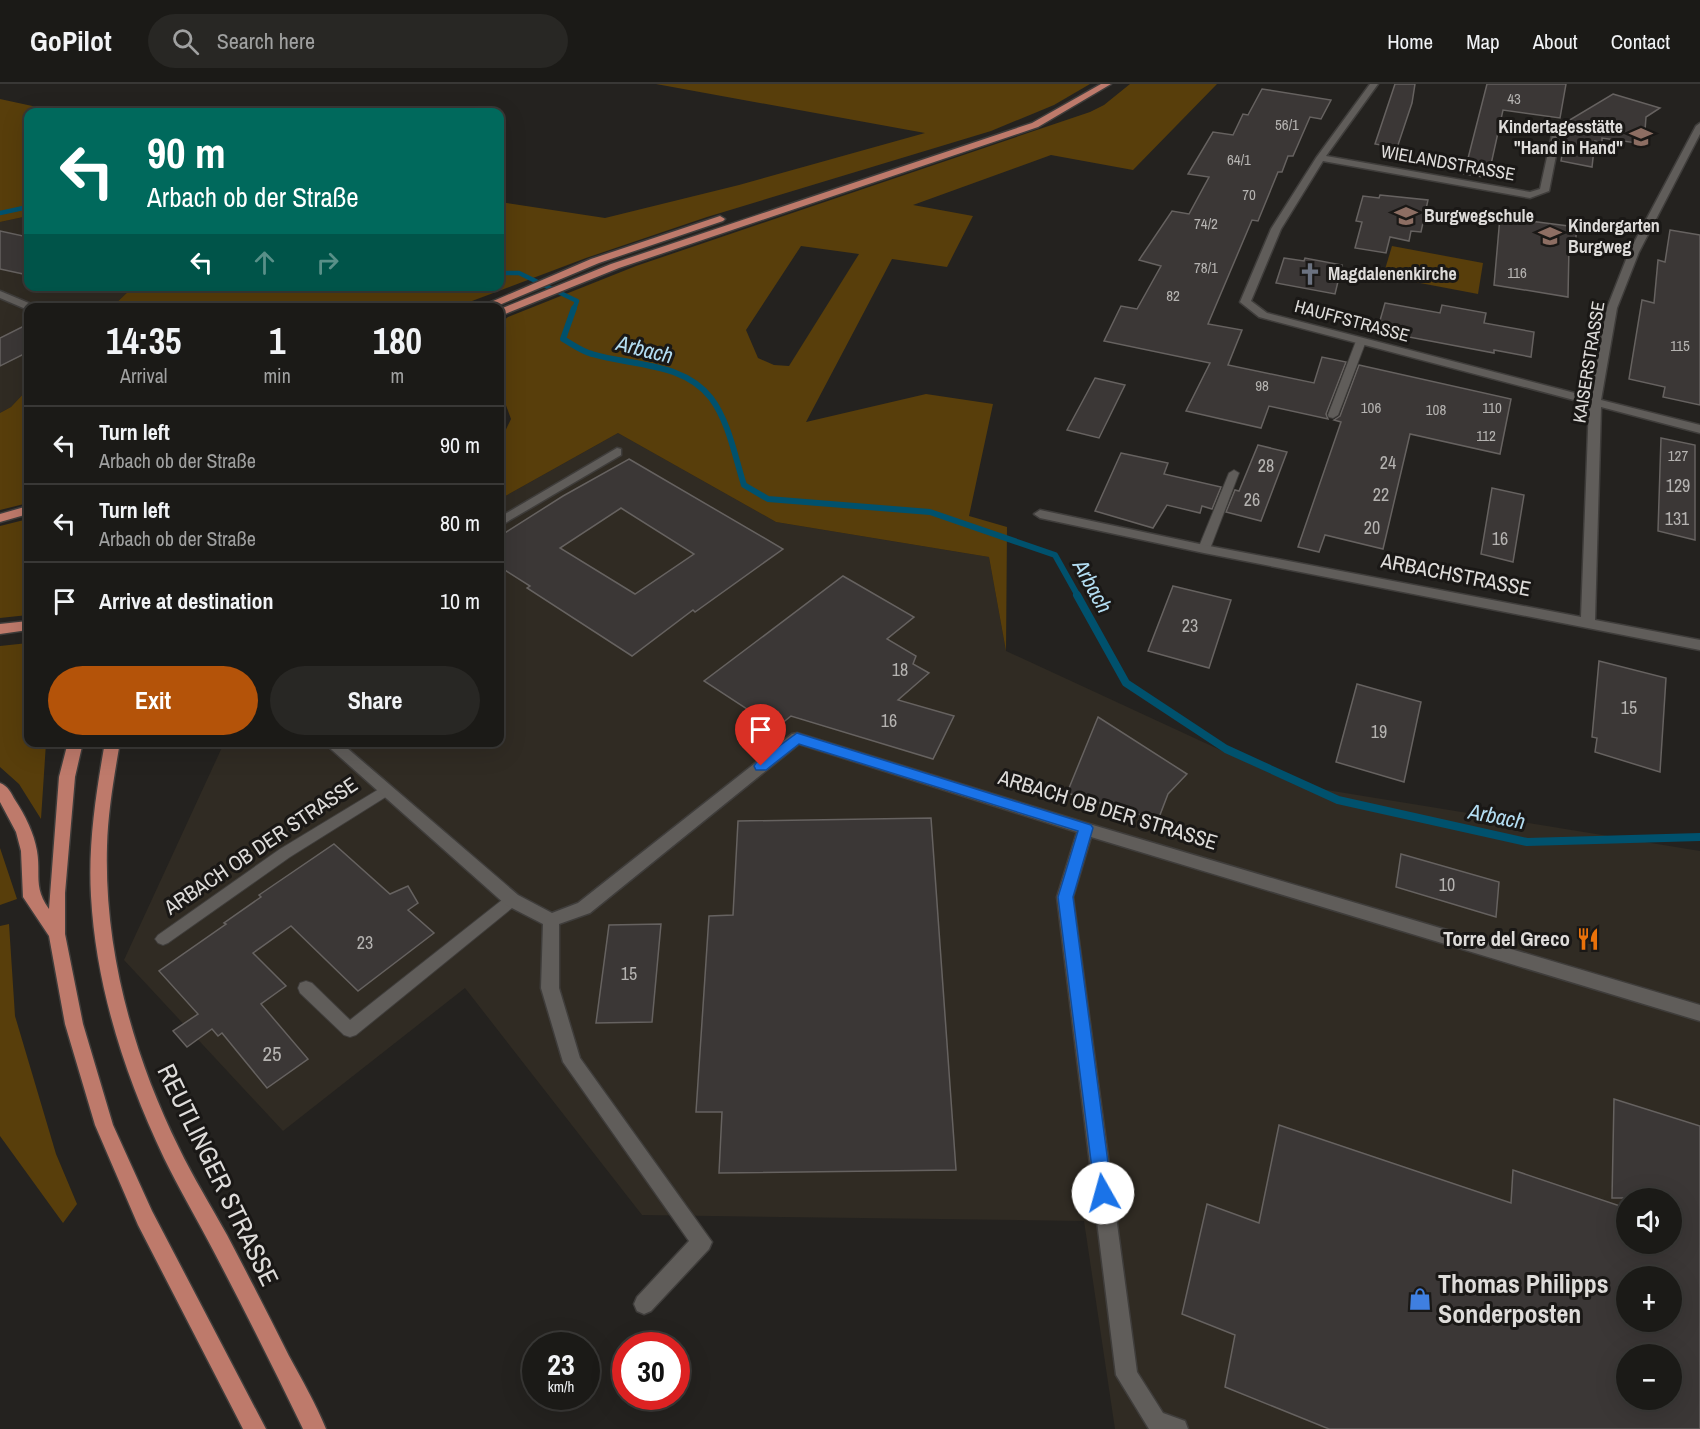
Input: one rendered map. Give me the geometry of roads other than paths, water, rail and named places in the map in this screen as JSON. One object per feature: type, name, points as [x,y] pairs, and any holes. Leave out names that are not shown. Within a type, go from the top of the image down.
[{"type":"main road","points":[[504,311],[615,266],[1035,125],[1057,110],[1107,84]]},
{"type":"main road","points":[[494,303],[596,261],[752,210],[876,174],[1057,110]]},
{"type":"main road","points":[[0,518],[24,511]]},
{"type":"main road","points":[[0,629],[24,626]]},
{"type":"main road","points":[[75,747],[67,777],[57,893],[57,934],[74,1024],[104,1125],[146,1218],[255,1429]]},
{"type":"main road","name":"REUTLINGER STRASSE","points":[[113,747],[108,767],[98,847],[102,934],[114,1000],[133,1061],[166,1142],[315,1429]]},
{"type":"main road","points":[[0,789],[15,812],[24,832],[29,851],[31,897],[57,934]]},
{"type":"street","name":"HAUFFSTRASSE","points":[[1374,84],[1320,158],[1276,229],[1245,302],[1263,315],[1700,429]]},
{"type":"street","name":"KAISERSTRASSE","points":[[1588,622],[1595,403],[1612,308],[1634,252],[1700,126]]},
{"type":"street","name":"WIELANDSTRASSE","points":[[1320,158],[1530,195],[1544,191],[1557,130]]},
{"type":"street","points":[[0,294],[24,304]]},
{"type":"street","points":[[504,520],[616,452]]},
{"type":"street","name":"ARBACHSTRASSE","points":[[1040,514],[1204,549],[1700,645]]},
{"type":"street","name":"ARBACH OB DER STRASSE","points":[[336,747],[512,900],[551,920],[584,908],[797,738],[1086,828],[1700,1013]]},
{"type":"street","points":[[1086,828],[1065,897],[1127,1375],[1156,1421],[1177,1429]]},
{"type":"street","points":[[551,920],[550,988],[572,1062],[702,1242],[644,1304]]},
{"type":"lane","points":[[1333,415],[1361,341]]},
{"type":"lane","points":[[1204,549],[1234,473]]},
{"type":"lane","name":"ARBACH OB DER STRASSE","points":[[163,939],[285,853],[384,791]]},
{"type":"lane","points":[[306,988],[350,1030],[512,900]]},
{"type":"waterway","name":"Arbach","points":[[0,213],[24,208]]},
{"type":"waterway","name":"Arbach","points":[[504,273],[519,273],[577,301],[574,309]]},
{"type":"waterway","name":"Arbach","points":[[574,308],[563,339],[592,354],[672,371],[699,386],[717,407],[731,440],[744,485],[768,499],[930,512],[1055,555],[1078,596]]},
{"type":"waterway","name":"Arbach","points":[[1077,595],[1126,683],[1226,749],[1338,800],[1527,842],[1700,837]]},
{"type":"place","name":"Kindertagesstätte \"Hand in Hand\"","points":[[1641,137]]},
{"type":"place","name":"Burgwegschule","points":[[1406,216]]},
{"type":"place","name":"Kindergarten Burgweg","points":[[1550,236]]},
{"type":"place","name":"Magdalenenkirche","points":[[1310,274]]},
{"type":"place","name":"Torre del Greco","points":[[1588,939]]},
{"type":"place","name":"Thomas Philipps Sonderposten","points":[[1420,1299]]}]
